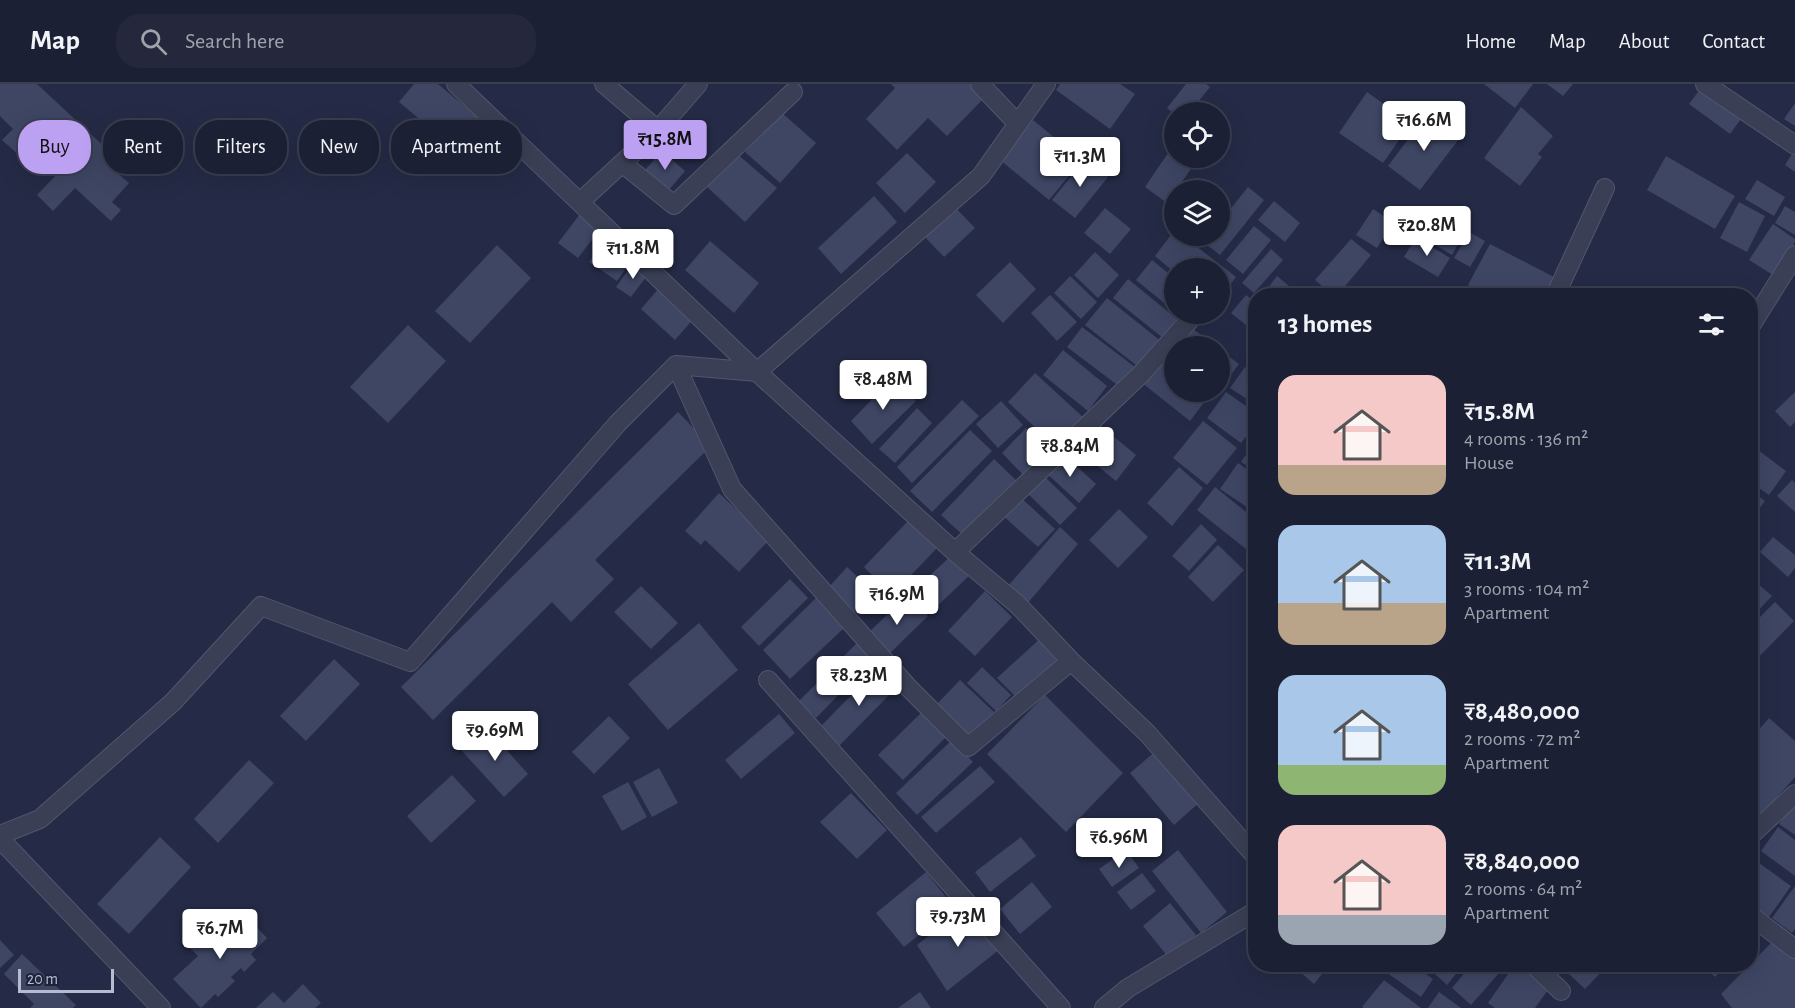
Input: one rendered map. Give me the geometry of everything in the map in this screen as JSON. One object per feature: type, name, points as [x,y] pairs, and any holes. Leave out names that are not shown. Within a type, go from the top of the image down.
[{"type":"street","points":[[456,84],[757,372],[955,552],[1017,604],[1071,661],[1147,733],[1248,848]]},
{"type":"street","points":[[604,84],[658,130]]},
{"type":"street","points":[[580,202],[658,130],[698,84]]},
{"type":"street","points":[[980,84],[1018,124]]},
{"type":"street","points":[[155,1006],[0,837],[40,819],[173,702],[261,606],[410,662],[618,423],[676,365],[757,372],[981,176],[1046,84]]},
{"type":"street","points":[[1705,84],[1795,145]]},
{"type":"street","points":[[622,163],[674,206],[793,92]]},
{"type":"street","points":[[1559,288],[1605,188]]},
{"type":"street","points":[[1758,314],[1795,255]]},
{"type":"street","points":[[955,552],[1140,375],[1186,324]]},
{"type":"street","points":[[676,365],[732,489],[907,687],[968,747],[1071,661]]},
{"type":"street","points":[[768,680],[1060,1008]]},
{"type":"street","points":[[1758,829],[1795,794]]},
{"type":"street","points":[[1104,1008],[1128,988],[1248,915]]},
{"type":"street","points":[[1758,921],[1795,949]]},
{"type":"street","points":[[1541,972],[1561,991]]},
{"type":"building","points":[[0,84],[37,84],[76,120],[18,120],[18,154],[2,140],[13,129],[0,116]]},
{"type":"building","points":[[414,84],[438,84],[480,119],[420,120],[399,102]]},
{"type":"building","points":[[891,84],[974,84],[986,96],[947,136],[928,118],[897,150],[866,119],[895,88]]},
{"type":"building","points":[[1060,84],[1120,84],[1135,94],[1110,129],[1056,90]]},
{"type":"building","points":[[1186,84],[1206,84],[1210,87],[1198,102],[1172,102]]},
{"type":"building","points":[[1484,84],[1533,84],[1515,108]]},
{"type":"building","points":[[1547,84],[1573,84],[1563,96]]},
{"type":"building","points":[[1703,85],[1743,116],[1730,134],[1689,104]]},
{"type":"building","points":[[1367,92],[1411,123],[1383,163],[1339,133]]},
{"type":"building","points":[[1795,103],[1795,126],[1784,119]]},
{"type":"building","points":[[1521,107],[1553,136],[1538,154],[1542,157],[1520,186],[1484,158]]},
{"type":"building","points":[[781,112],[816,143],[780,183],[745,152]]},
{"type":"building","points":[[1427,114],[1459,139],[1420,190],[1388,166]]},
{"type":"building","points":[[1033,120],[1082,160],[1049,200],[1000,160]]},
{"type":"building","points":[[91,134],[103,145],[103,174],[118,174],[129,183],[112,202],[121,210],[111,221],[75,188],[53,211],[37,195],[57,174],[91,174]]},
{"type":"building","points":[[1795,149],[1795,172],[1785,165]]},
{"type":"building","points":[[662,151],[685,171],[668,191],[644,171]]},
{"type":"building","points":[[736,153],[777,188],[745,222],[706,186]]},
{"type":"building","points":[[907,153],[936,182],[905,213],[876,183]]},
{"type":"building","points":[[1666,156],[1735,196],[1715,229],[1647,190]]},
{"type":"building","points":[[1085,159],[1108,177],[1075,218],[1052,200]]},
{"type":"building","points":[[1164,159],[1164,168],[1192,168],[1183,180],[1164,180],[1164,201],[1145,187]]},
{"type":"building","points":[[1757,180],[1785,197],[1774,216],[1745,199]]},
{"type":"building","points":[[1248,187],[1264,200],[1230,242],[1230,210]]},
{"type":"building","points":[[874,196],[897,222],[841,274],[818,248]]},
{"type":"building","points":[[1274,201],[1300,223],[1285,242],[1258,220]]},
{"type":"building","points":[[1739,202],[1765,216],[1747,252],[1720,238]]},
{"type":"building","points":[[952,204],[975,228],[944,257],[921,233]]},
{"type":"building","points":[[1785,206],[1795,212],[1795,235],[1775,223]]},
{"type":"building","points":[[1105,208],[1131,229],[1110,254],[1084,233]]},
{"type":"building","points":[[1373,209],[1393,222],[1377,248],[1356,235]]},
{"type":"building","points":[[1433,210],[1466,230],[1452,255],[1419,235]]},
{"type":"building","points":[[580,214],[600,229],[578,258],[558,243]]},
{"type":"building","points":[[1773,224],[1795,239],[1795,242],[1773,275],[1749,260]]},
{"type":"building","points":[[1254,226],[1271,240],[1243,274],[1230,263],[1230,258],[1228,258]]},
{"type":"building","points":[[1469,232],[1485,241],[1470,267],[1454,258]]},
{"type":"building","points":[[1416,237],[1450,258],[1438,277],[1404,257]]},
{"type":"building","points":[[606,239],[633,258],[617,281],[589,262]]},
{"type":"building","points":[[1351,239],[1371,255],[1344,288],[1324,288],[1315,280]]},
{"type":"building","points":[[710,241],[759,283],[734,313],[685,270]]},
{"type":"building","points":[[1164,244],[1164,246],[1196,246],[1211,258],[1164,258],[1164,264],[1155,256]]},
{"type":"building","points":[[1490,244],[1556,278],[1550,288],[1473,288],[1468,285]]},
{"type":"building","points":[[497,245],[531,278],[470,343],[435,311]]},
{"type":"building","points":[[1208,246],[1227,246],[1220,255]]},
{"type":"building","points":[[1271,249],[1283,260],[1258,288],[1248,288],[1242,283]]},
{"type":"building","points":[[1095,252],[1119,275],[1098,298],[1074,275]]},
{"type":"building","points":[[1152,260],[1164,270],[1164,303],[1136,280]]},
{"type":"building","points":[[634,262],[649,273],[631,297],[616,287]]},
{"type":"building","points":[[1010,262],[1036,289],[1003,323],[976,295]]},
{"type":"building","points":[[1230,272],[1236,277],[1230,285]]},
{"type":"building","points":[[1070,276],[1097,302],[1081,319],[1054,293]]},
{"type":"building","points":[[1277,276],[1291,288],[1268,288]]},
{"type":"building","points":[[1128,279],[1164,308],[1164,324],[1173,324],[1163,338],[1113,298]]},
{"type":"building","points":[[660,287],[695,317],[675,340],[641,309]]},
{"type":"building","points":[[1050,295],[1077,322],[1057,341],[1031,313]]},
{"type":"building","points":[[1246,295],[1248,297],[1248,327],[1231,313]]},
{"type":"building","points":[[1107,298],[1162,342],[1141,369],[1085,325]]},
{"type":"building","points":[[408,325],[446,361],[388,423],[350,387]]},
{"type":"building","points":[[1189,326],[1202,336],[1182,336]]},
{"type":"building","points":[[1082,327],[1135,367],[1120,387],[1067,347]]},
{"type":"building","points":[[1063,350],[1107,386],[1088,411],[1043,375]]},
{"type":"building","points":[[1230,357],[1239,364],[1230,376]]},
{"type":"building","points":[[1160,358],[1164,361],[1164,400],[1141,382]]},
{"type":"building","points":[[1245,367],[1248,369],[1248,400],[1230,388]]},
{"type":"building","points":[[1035,373],[1085,419],[1057,448],[1008,402]]},
{"type":"building","points":[[893,378],[916,401],[872,444],[851,421]]},
{"type":"building","points":[[1795,392],[1795,422],[1790,427],[1775,411]]},
{"type":"building","points":[[1230,395],[1248,407],[1248,434],[1241,443],[1207,418],[1219,402],[1230,402]]},
{"type":"building","points":[[962,400],[979,416],[912,483],[897,467]]},
{"type":"building","points":[[1001,401],[1023,425],[998,448],[976,424]]},
{"type":"building","points":[[1166,402],[1204,402],[1190,421]]},
{"type":"building","points":[[917,408],[932,423],[895,463],[879,449]]},
{"type":"building","points":[[678,412],[711,446],[595,560],[614,579],[571,622],[552,602],[433,720],[401,687]]},
{"type":"building","points":[[1095,421],[1136,455],[1116,481],[1074,447]]},
{"type":"building","points":[[1203,421],[1237,448],[1207,485],[1173,458]]},
{"type":"building","points":[[1026,428],[1052,454],[1027,479],[1002,453]]},
{"type":"building","points":[[970,430],[992,451],[932,512],[910,491]]},
{"type":"building","points":[[1758,450],[1786,471],[1769,495],[1758,487]]},
{"type":"building","points":[[1061,452],[1096,484],[1079,503],[1044,471]]},
{"type":"building","points":[[1248,452],[1248,466],[1241,462]]},
{"type":"building","points":[[994,459],[1017,481],[964,536],[941,515]]},
{"type":"building","points":[[1238,463],[1248,470],[1248,508],[1220,489]]},
{"type":"building","points":[[1179,467],[1203,488],[1172,526],[1147,503]]},
{"type":"building","points":[[1041,473],[1077,508],[1060,525],[1024,490]]},
{"type":"building","points":[[1792,480],[1795,483],[1795,512],[1777,496]]},
{"type":"building","points":[[1215,487],[1248,514],[1248,551],[1197,510]]},
{"type":"building","points":[[719,493],[769,540],[739,572],[705,540],[701,545],[685,531]]},
{"type":"building","points":[[1018,495],[1055,529],[1038,547],[1001,514]]},
{"type":"building","points":[[1758,496],[1765,501],[1758,510]]},
{"type":"building","points":[[1119,509],[1148,537],[1118,568],[1089,540]]},
{"type":"building","points":[[909,520],[938,547],[892,595],[864,567]]},
{"type":"building","points":[[1201,524],[1217,540],[1189,571],[1172,556]]},
{"type":"building","points":[[1060,527],[1078,544],[1027,604],[1007,587]]},
{"type":"building","points":[[1773,537],[1795,555],[1795,568],[1788,577],[1760,552]]},
{"type":"building","points":[[1218,545],[1244,570],[1213,602],[1188,577]]},
{"type":"building","points":[[953,554],[971,574],[929,614],[910,594]]},
{"type":"building","points":[[847,567],[876,594],[857,614],[829,587]]},
{"type":"building","points":[[790,579],[808,598],[759,646],[741,627]]},
{"type":"building","points":[[1758,584],[1772,596],[1758,611]]},
{"type":"building","points":[[641,586],[678,623],[651,649],[614,612]]},
{"type":"building","points":[[985,591],[1012,617],[975,656],[948,631]]},
{"type":"building","points":[[908,595],[928,616],[886,657],[866,635]]},
{"type":"building","points":[[817,597],[845,627],[790,679],[763,650]]},
{"type":"building","points":[[1775,602],[1794,621],[1758,658],[1758,619]]},
{"type":"building","points":[[699,623],[738,670],[668,730],[628,684]]},
{"type":"building","points":[[1043,636],[1063,658],[1018,699],[997,678]]},
{"type":"building","points":[[857,643],[874,659],[816,718],[799,701]]},
{"type":"building","points":[[334,659],[360,684],[306,741],[280,716]]},
{"type":"building","points":[[879,667],[898,686],[839,746],[820,727]]},
{"type":"building","points":[[982,667],[1011,695],[996,711],[967,683]]},
{"type":"building","points":[[960,680],[994,712],[971,737],[936,705]]},
{"type":"building","points":[[1045,695],[1123,773],[1066,832],[987,754]]},
{"type":"building","points":[[925,709],[949,734],[903,780],[878,755]]},
{"type":"building","points":[[779,714],[795,733],[741,779],[725,760]]},
{"type":"building","points":[[609,716],[630,738],[594,774],[572,752]]},
{"type":"building","points":[[1769,718],[1795,741],[1795,777],[1758,819],[1758,731]]},
{"type":"building","points":[[487,728],[528,774],[504,797],[461,750]]},
{"type":"building","points":[[952,740],[973,762],[917,815],[896,793]]},
{"type":"building","points":[[1157,750],[1201,801],[1174,825],[1130,773]]},
{"type":"building","points":[[249,760],[274,783],[218,843],[194,819]]},
{"type":"building","points":[[980,766],[995,782],[936,833],[921,817]]},
{"type":"building","points":[[659,768],[678,803],[652,817],[633,782]]},
{"type":"building","points":[[452,775],[476,801],[431,843],[407,816]]},
{"type":"building","points":[[628,782],[647,817],[622,831],[602,796]]},
{"type":"building","points":[[851,793],[887,830],[857,859],[820,822]]},
{"type":"building","points":[[1795,800],[1795,835],[1779,824]]},
{"type":"building","points":[[1778,827],[1795,840],[1795,876],[1761,851]]},
{"type":"building","points":[[160,837],[191,867],[129,934],[97,904]]},
{"type":"building","points":[[1021,837],[1036,856],[990,892],[975,872]]},
{"type":"building","points":[[1126,850],[1139,868],[1112,887],[1099,869]]},
{"type":"building","points":[[1178,850],[1227,912],[1201,933],[1152,871]]},
{"type":"building","points":[[1758,862],[1791,886],[1769,917],[1758,909]]},
{"type":"building","points":[[926,872],[954,907],[904,947],[876,913]]},
{"type":"building","points":[[1142,873],[1156,891],[1131,910],[1117,892]]},
{"type":"building","points":[[1032,882],[1052,907],[1020,934],[1000,909]]},
{"type":"building","points":[[1795,886],[1795,929],[1792,933],[1772,918]]},
{"type":"building","points":[[1170,903],[1196,935],[1169,958],[1143,926]]},
{"type":"building","points":[[965,907],[1000,949],[947,991],[917,945]]},
{"type":"building","points":[[242,912],[267,938],[251,954],[256,960],[244,972],[241,968],[231,977],[235,981],[218,997],[215,994],[201,1008],[173,979],[198,956],[190,948],[211,928],[218,935]]},
{"type":"building","points":[[0,940],[14,955],[0,968]]},
{"type":"building","points":[[1773,941],[1795,957],[1795,1008],[1732,1008],[1721,994],[1743,972],[1758,972],[1758,956]]},
{"type":"building","points":[[22,954],[76,1005],[73,1008],[30,1008],[34,1004],[4,974]]},
{"type":"building","points":[[1300,972],[1324,972],[1314,984]]},
{"type":"building","points":[[1386,972],[1423,972],[1433,979],[1421,997]]},
{"type":"building","points":[[1433,972],[1458,972],[1447,985]]},
{"type":"building","points":[[1465,972],[1500,972],[1471,1005],[1452,988]]},
{"type":"building","points":[[1509,972],[1533,972],[1550,987],[1535,1008],[1495,1008],[1488,1003]]},
{"type":"building","points":[[1571,972],[1601,972],[1585,989],[1569,974]]},
{"type":"building","points":[[1710,972],[1719,972],[1715,977]]},
{"type":"building","points":[[1384,980],[1421,1008],[1362,1007]]},
{"type":"building","points":[[303,984],[321,1003],[315,1008],[256,1008],[273,992],[284,1003]]},
{"type":"building","points":[[920,992],[931,1008],[898,1008]]},
{"type":"building","points":[[1439,992],[1461,1008],[1428,1008]]}]
